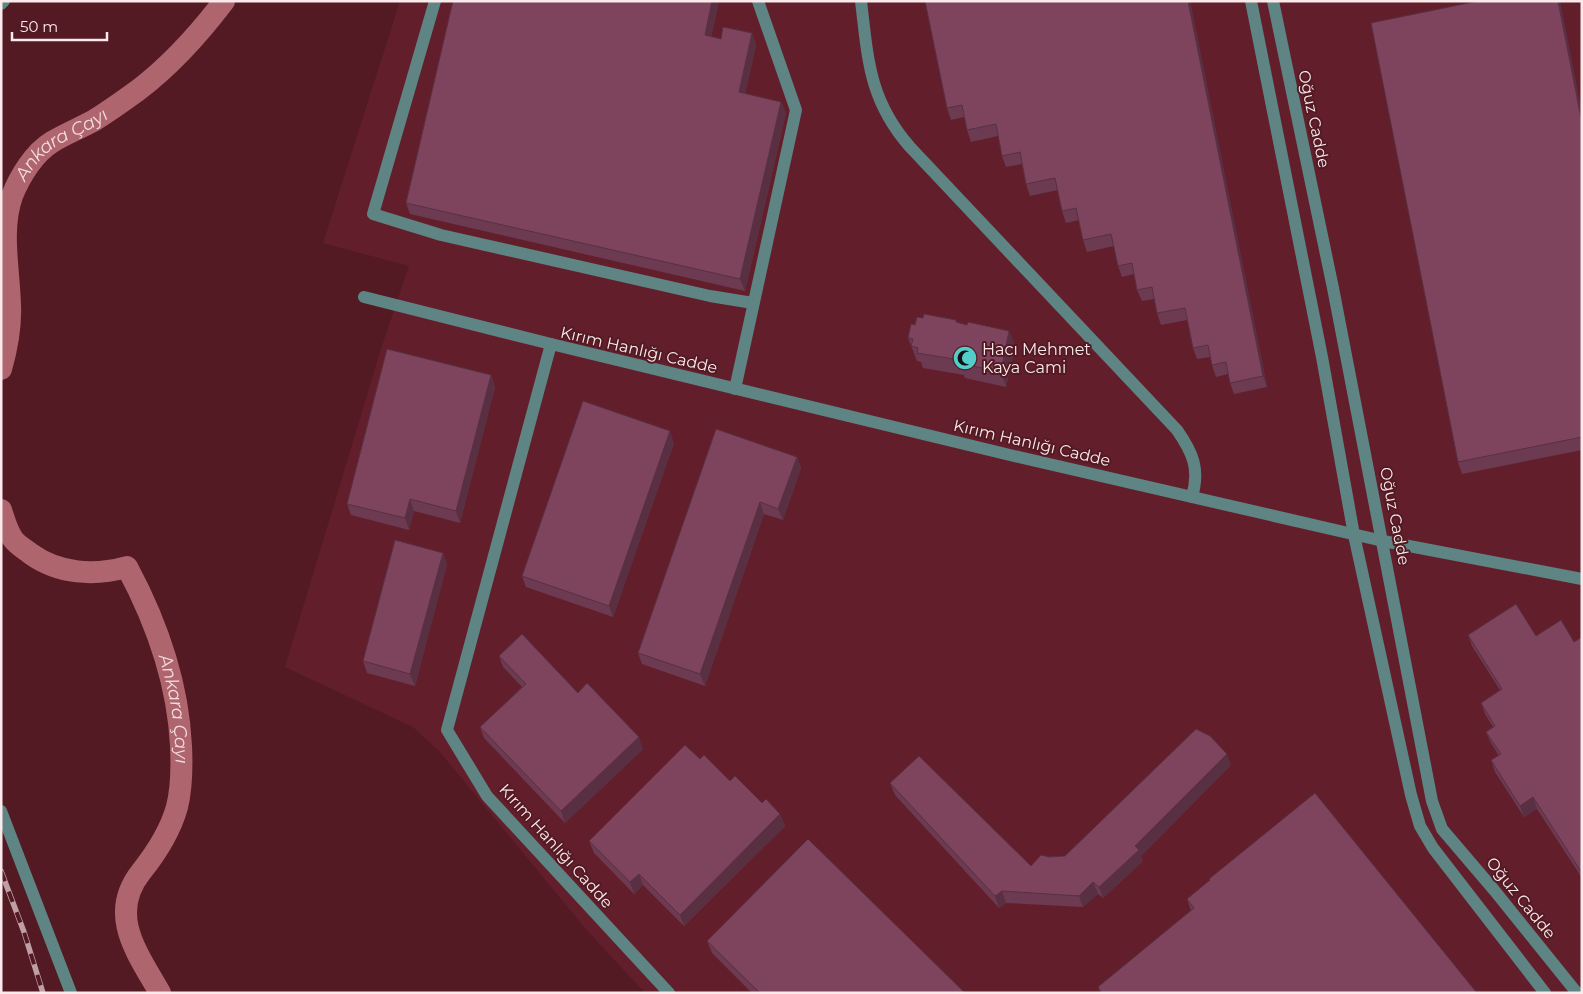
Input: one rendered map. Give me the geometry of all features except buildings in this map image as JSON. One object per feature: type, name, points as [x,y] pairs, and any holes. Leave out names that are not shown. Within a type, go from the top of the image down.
[{"type":"street","points":[[1,4],[4,1]]},
{"type":"street","points":[[435,1],[372,214],[441,235],[710,296],[754,303]]},
{"type":"street","points":[[735,388],[796,110],[758,1]]},
{"type":"street","points":[[861,1],[869,69],[876,93],[890,120],[910,147],[1177,430],[1193,455],[1196,480],[1192,497]]},
{"type":"street","points":[[1251,1],[1322,357],[1354,535],[1411,795],[1420,826],[1432,848],[1545,993]]},
{"type":"street","name":"Oğuz Cadde","points":[[1273,1],[1333,288],[1432,801],[1442,828],[1577,993]]},
{"type":"street","points":[[364,297],[551,344]]},
{"type":"street","name":"Kırım Hanlığı Cadde","points":[[669,993],[487,796],[447,730],[551,344],[1354,535],[1582,579]]},
{"type":"street","points":[[1,811],[71,993]]},
{"type":"shaded area","points":[[400,1],[1582,1],[1582,993],[645,993],[585,928],[440,752],[413,727],[285,667],[381,349],[409,266],[323,243]]},
{"type":"waterway","name":"Ankara Çayı","points":[[1,369],[10,321],[6,222],[12,196],[23,173],[45,147],[99,118],[161,71],[184,49],[224,1]]},
{"type":"waterway","name":"Ankara Çayı","points":[[1,510],[7,529],[15,541],[31,554],[53,566],[90,572],[102,572],[127,567],[148,610],[164,654],[171,676],[179,722],[182,762],[180,792],[177,807],[167,833],[131,888],[126,919],[135,949],[160,993]]},
{"type":"railway","points":[[1,871],[24,932],[43,993]]},
{"type":"place","name":"Hacı Mehmet Kaya Cami","points":[[965,358]]}]
